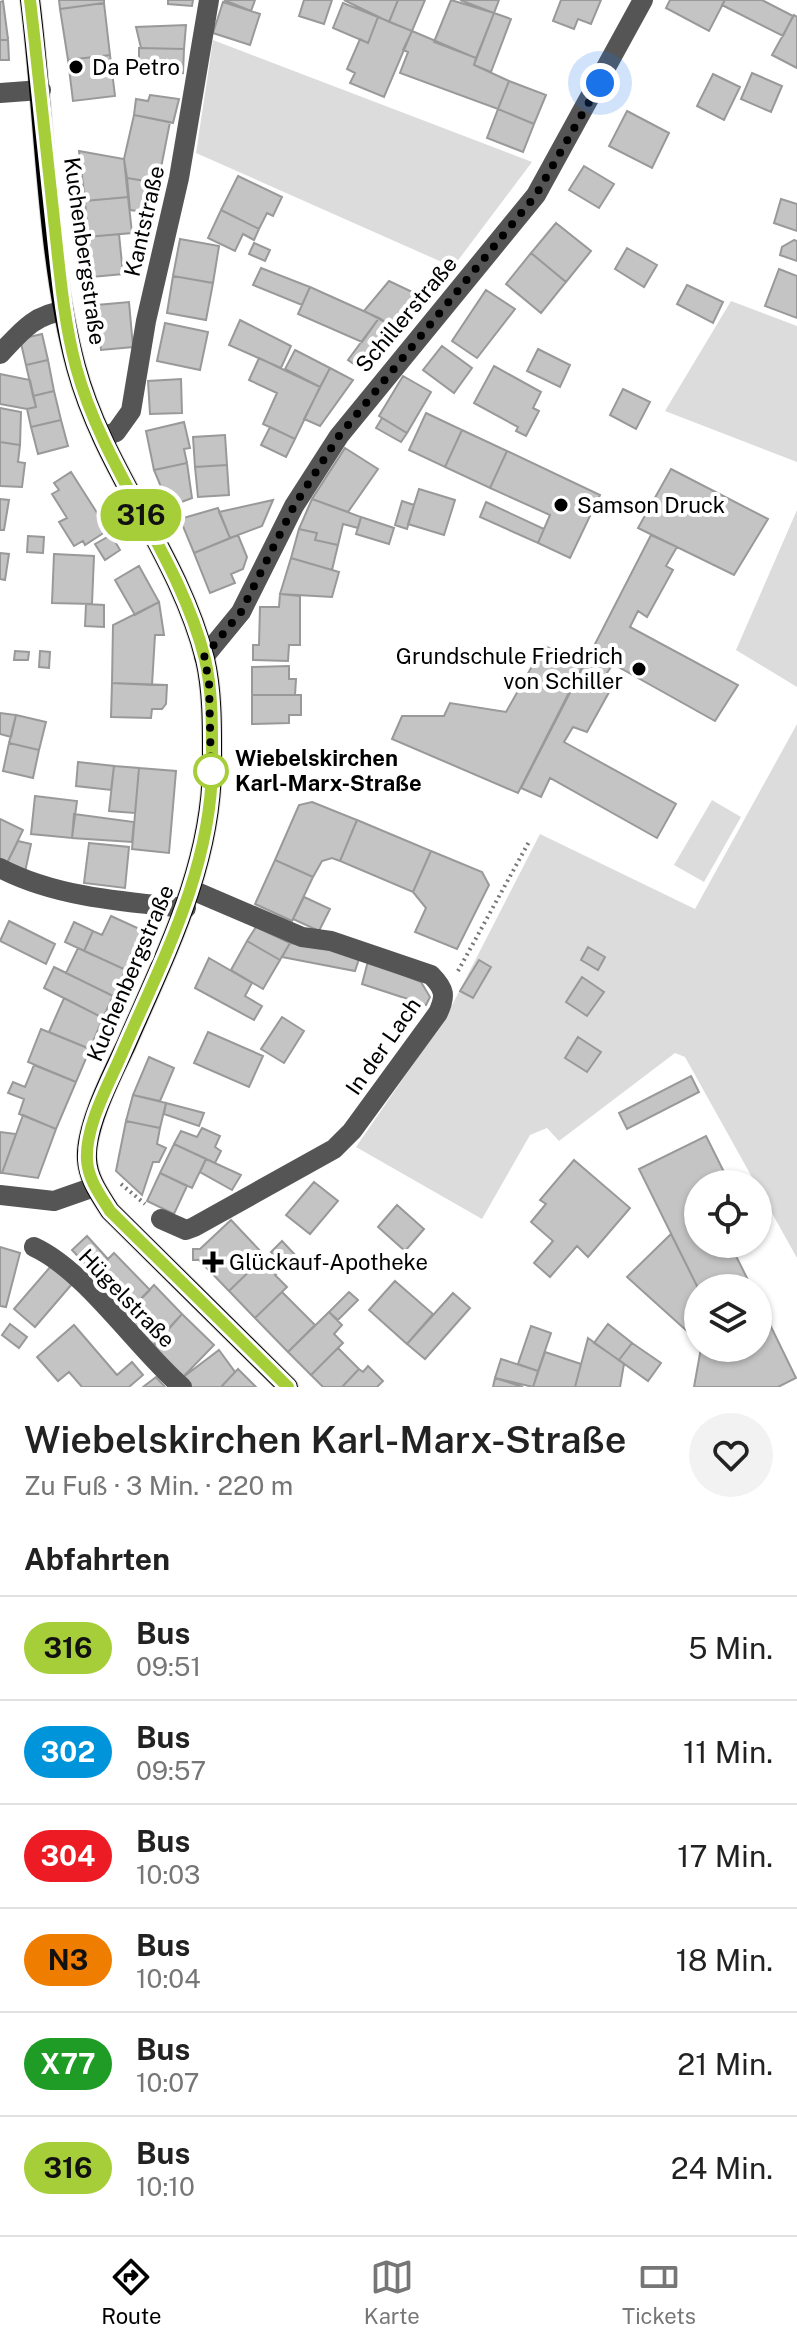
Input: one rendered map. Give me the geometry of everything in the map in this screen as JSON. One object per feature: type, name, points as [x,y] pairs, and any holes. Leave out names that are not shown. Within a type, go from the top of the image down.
[{"type":"main road","name":"Kuchenbergstraße","points":[[30,0],[64,311],[77,368],[102,437],[167,560],[204,657],[209,681],[211,786],[204,839],[189,899],[91,1134],[87,1159],[94,1187]]},
{"type":"main road","points":[[94,1187],[132,1235],[288,1387]]},
{"type":"street","name":"Kantstraße","points":[[102,437],[116,432],[131,411],[146,321],[179,178],[209,0]]},
{"type":"street","name":"Schillerstraße","points":[[204,657],[241,612],[294,506],[339,436],[536,195],[643,0]]},
{"type":"street","points":[[0,93],[41,90]]},
{"type":"street","points":[[0,354],[32,320],[47,313],[64,311]]},
{"type":"street","name":"In der Lach","points":[[0,868],[39,883],[107,898],[189,899],[302,937],[331,941],[407,965],[431,975],[442,985],[445,997],[438,1013],[352,1131],[334,1149],[194,1227],[186,1230],[161,1219]]},
{"type":"street","points":[[0,1195],[54,1201],[94,1187]]},
{"type":"street","name":"Hügelstraße","points":[[34,1247],[56,1259],[153,1362],[182,1387]]},
{"type":"path","points":[[442,985],[455,976],[530,840]]},
{"type":"path","points":[[119,1181],[161,1219]]},
{"type":"shaded area","points":[[213,40],[532,162],[453,267],[196,153]]},
{"type":"shaded area","points":[[731,301],[797,326],[797,462],[665,411]]},
{"type":"shaded area","points":[[797,510],[797,687],[736,650]]},
{"type":"shaded area","points":[[797,724],[797,1258],[772,1213],[772,1170],[748,1170],[685,1057],[675,1053],[559,1141],[547,1128],[530,1135],[482,1219],[356,1147],[447,1015],[540,834],[695,909]]},
{"type":"shaded area","points":[[712,800],[741,817],[704,882],[674,865]]},
{"type":"building","points":[[59,0],[104,0],[104,3],[60,9]]},
{"type":"building","points":[[168,0],[193,0],[192,6],[168,4]]},
{"type":"building","points":[[224,0],[255,0],[251,11]]},
{"type":"building","points":[[304,0],[332,0],[324,24],[299,16]]},
{"type":"building","points":[[344,0],[398,0],[389,22]]},
{"type":"building","points":[[398,0],[425,0],[412,31],[389,22]]},
{"type":"building","points":[[451,0],[494,13],[476,58],[434,42]]},
{"type":"building","points":[[460,0],[499,0],[494,13]]},
{"type":"building","points":[[561,0],[601,0],[591,24],[578,19],[574,29],[553,21]]},
{"type":"building","points":[[670,0],[725,0],[709,31],[666,8]]},
{"type":"building","points":[[725,0],[762,0],[793,16],[783,36],[722,5]]},
{"type":"building","points":[[3,1],[8,39],[0,40],[0,2]]},
{"type":"building","points":[[223,2],[260,14],[250,45],[213,33]]},
{"type":"building","points":[[104,3],[110,55],[68,60],[60,9]]},
{"type":"building","points":[[343,3],[378,17],[368,43],[333,28]]},
{"type":"building","points":[[494,13],[511,19],[491,72],[474,65]]},
{"type":"building","points":[[794,15],[797,17],[797,68],[772,55]]},
{"type":"building","points":[[378,17],[412,31],[384,97],[350,83],[355,73],[347,69],[360,39],[368,43]]},
{"type":"building","points":[[186,25],[184,49],[141,48],[136,27]]},
{"type":"building","points":[[412,31],[476,58],[474,65],[509,81],[498,109],[400,73],[408,52],[403,50]]},
{"type":"building","points":[[8,39],[9,60],[0,60],[0,40]]},
{"type":"building","points":[[139,48],[184,49],[183,73],[139,67]]},
{"type":"building","points":[[110,55],[115,96],[73,101],[68,60]]},
{"type":"building","points":[[752,73],[782,86],[771,112],[741,99]]},
{"type":"building","points":[[713,74],[740,87],[724,120],[697,106]]},
{"type":"building","points":[[509,81],[546,95],[534,124],[498,109]]},
{"type":"building","points":[[150,95],[179,99],[173,123],[134,115],[136,99],[148,101]]},
{"type":"building","points":[[498,109],[534,124],[523,152],[487,138]]},
{"type":"building","points":[[627,111],[669,133],[652,168],[609,146]]},
{"type":"building","points":[[134,115],[170,122],[158,183],[127,178],[124,159]]},
{"type":"building","points":[[79,151],[124,159],[128,197],[85,201]]},
{"type":"building","points":[[584,166],[614,184],[599,208],[569,190]]},
{"type":"building","points":[[238,176],[282,197],[273,216],[267,213],[259,229],[221,210]]},
{"type":"building","points":[[127,178],[158,183],[153,213],[130,210]]},
{"type":"building","points":[[128,197],[132,233],[88,237],[85,201]]},
{"type":"building","points":[[781,199],[797,204],[797,231],[774,223]]},
{"type":"building","points":[[221,210],[259,229],[254,240],[243,234],[235,251],[208,238]]},
{"type":"building","points":[[556,223],[591,251],[566,282],[531,253]]},
{"type":"building","points":[[119,234],[123,274],[92,277],[88,237]]},
{"type":"building","points":[[180,239],[219,246],[213,283],[173,276]]},
{"type":"building","points":[[797,241],[797,261],[780,255],[782,247]]},
{"type":"building","points":[[254,243],[270,250],[265,261],[249,254]]},
{"type":"building","points":[[627,248],[657,265],[644,287],[615,269]]},
{"type":"building","points":[[531,253],[566,282],[541,313],[506,284]]},
{"type":"building","points":[[261,268],[310,287],[302,305],[253,285]]},
{"type":"building","points":[[779,269],[797,276],[797,318],[765,306]]},
{"type":"building","points":[[173,276],[213,283],[206,320],[167,313]]},
{"type":"building","points":[[389,281],[423,297],[398,329],[364,311]]},
{"type":"building","points":[[687,285],[723,302],[713,323],[677,304]]},
{"type":"building","points":[[310,287],[379,318],[362,342],[298,314]]},
{"type":"building","points":[[486,290],[515,309],[477,358],[452,341]]},
{"type":"building","points":[[129,302],[133,347],[101,350],[97,305]]},
{"type":"building","points":[[379,318],[398,329],[364,371],[348,360]]},
{"type":"building","points":[[240,320],[291,346],[281,368],[229,345]]},
{"type":"building","points":[[165,323],[208,332],[200,370],[157,361]]},
{"type":"building","points":[[42,334],[48,360],[26,365],[20,339]]},
{"type":"building","points":[[442,346],[472,368],[454,393],[423,370]]},
{"type":"building","points":[[538,349],[570,365],[560,387],[527,371]]},
{"type":"building","points":[[295,350],[330,368],[320,387],[285,369]]},
{"type":"building","points":[[259,358],[320,387],[295,439],[263,424],[277,393],[249,380]]},
{"type":"building","points":[[48,360],[54,391],[33,396],[26,365]]},
{"type":"building","points":[[494,366],[541,392],[533,408],[539,411],[526,436],[516,431],[518,427],[474,403]]},
{"type":"building","points":[[330,368],[353,380],[320,426],[304,419]]},
{"type":"building","points":[[0,374],[30,380],[36,407],[27,409],[0,404]]},
{"type":"building","points":[[403,376],[431,392],[407,433],[379,416]]},
{"type":"building","points":[[181,379],[182,413],[150,414],[148,381]]},
{"type":"building","points":[[623,389],[650,402],[636,429],[610,415]]},
{"type":"building","points":[[54,391],[61,420],[31,427],[27,409],[36,407],[33,396]]},
{"type":"building","points":[[0,408],[21,412],[20,445],[0,442]]},
{"type":"building","points":[[426,413],[462,430],[445,467],[409,450]]},
{"type":"building","points":[[382,418],[407,433],[401,442],[376,428]]},
{"type":"building","points":[[61,420],[68,446],[38,454],[31,427]]},
{"type":"building","points":[[184,422],[190,448],[184,449],[187,463],[154,470],[146,431]]},
{"type":"building","points":[[270,427],[295,439],[286,457],[261,445]]},
{"type":"building","points":[[462,430],[507,451],[490,488],[445,467]]},
{"type":"building","points":[[225,435],[227,465],[195,467],[193,437]]},
{"type":"building","points":[[0,442],[20,445],[18,462],[25,463],[22,487],[0,486]]},
{"type":"building","points":[[345,448],[378,469],[348,512],[312,499]]},
{"type":"building","name":"Samson Druck","points":[[507,451],[600,495],[570,558],[538,543],[550,515],[490,488]]},
{"type":"building","points":[[187,463],[192,498],[179,503],[175,496],[166,499],[154,470]]},
{"type":"building","points":[[227,465],[229,495],[198,497],[195,467]]},
{"type":"building","points":[[671,469],[768,519],[734,575],[638,528]]},
{"type":"building","points":[[71,472],[108,530],[85,545],[83,541],[74,546],[59,522],[67,518],[52,494],[59,490],[54,483]]},
{"type":"building","points":[[419,489],[455,500],[444,535],[408,524]]},
{"type":"building","points":[[0,499],[9,500],[4,530],[0,530]]},
{"type":"building","points":[[312,499],[361,517],[358,528],[343,524],[338,545],[315,540],[317,533],[299,529]]},
{"type":"building","points":[[273,500],[262,526],[230,538],[219,512]]},
{"type":"building","points":[[402,501],[414,505],[407,529],[395,525]]},
{"type":"building","points":[[486,502],[544,529],[538,543],[480,517]]},
{"type":"building","points":[[218,508],[230,538],[194,553],[180,519]]},
{"type":"building","points":[[361,517],[394,528],[389,544],[356,534]]},
{"type":"building","points":[[299,529],[317,533],[315,540],[338,545],[332,570],[291,558]]},
{"type":"building","points":[[111,535],[120,550],[105,560],[95,544]]},
{"type":"building","points":[[238,535],[247,557],[243,569],[231,574],[235,583],[210,593],[194,553]]},
{"type":"building","points":[[651,535],[677,547],[666,566],[673,570],[647,617],[638,611],[630,627],[738,685],[715,721],[613,664],[603,679],[613,685],[587,732],[573,727],[564,742],[676,804],[657,838],[550,778],[541,797],[521,788]]},
{"type":"building","points":[[28,536],[44,537],[43,553],[27,552]]},
{"type":"building","points":[[0,553],[9,554],[5,580],[0,579]]},
{"type":"building","points":[[54,554],[94,556],[92,604],[52,603]]},
{"type":"building","points":[[291,558],[339,572],[332,597],[280,594]]},
{"type":"building","points":[[139,566],[159,602],[135,615],[115,580]]},
{"type":"building","points":[[280,594],[300,596],[300,645],[289,645],[288,661],[253,660],[253,645],[259,645],[260,607],[279,607]]},
{"type":"building","points":[[159,602],[164,635],[155,635],[152,685],[112,683],[113,625]]},
{"type":"building","points":[[86,604],[104,605],[104,627],[85,626]]},
{"type":"building","points":[[544,645],[582,667],[518,793],[392,739],[402,716],[444,716],[450,703],[506,712]]},
{"type":"building","points":[[15,651],[29,652],[28,660],[14,660]]},
{"type":"building","points":[[40,651],[50,652],[49,668],[39,667]]},
{"type":"building","points":[[289,666],[289,679],[296,679],[295,695],[252,695],[252,667]]},
{"type":"building","points":[[112,683],[167,685],[166,704],[162,709],[152,709],[151,718],[111,717]]},
{"type":"building","points":[[252,695],[301,695],[301,715],[289,715],[289,723],[252,724]]},
{"type":"building","points":[[0,713],[16,715],[11,737],[0,734]]},
{"type":"building","points":[[16,715],[46,722],[39,750],[9,743]]},
{"type":"building","points":[[9,743],[39,750],[33,778],[3,771]]},
{"type":"building","points":[[78,762],[114,766],[111,790],[76,786]]},
{"type":"building","points":[[114,766],[139,768],[135,813],[109,811]]},
{"type":"building","points":[[139,768],[176,771],[169,853],[132,849]]},
{"type":"building","points":[[35,796],[77,801],[72,838],[31,834]]},
{"type":"building","points":[[312,802],[357,820],[340,861],[332,858],[322,861],[313,877],[275,860],[299,805]]},
{"type":"building","points":[[74,814],[134,822],[132,842],[72,838]]},
{"type":"building","points":[[0,819],[23,830],[7,863],[0,860]]},
{"type":"building","points":[[357,820],[431,851],[413,892],[340,861]]},
{"type":"building","points":[[18,841],[31,844],[25,872],[7,863]]},
{"type":"building","points":[[89,843],[129,847],[125,888],[84,883]]},
{"type":"building","points":[[431,851],[482,872],[489,885],[457,949],[415,932],[426,908],[413,892]]},
{"type":"building","points":[[275,860],[313,877],[292,921],[255,904]]},
{"type":"building","points":[[304,897],[330,909],[319,931],[293,919]]},
{"type":"building","points":[[111,916],[144,931],[126,970],[84,951],[93,931],[102,935]]},
{"type":"building","points":[[9,921],[55,944],[46,964],[0,941]]},
{"type":"building","points":[[74,922],[93,931],[84,951],[65,942]]},
{"type":"building","points":[[256,927],[290,943],[280,960],[247,941]]},
{"type":"building","points":[[247,941],[280,960],[263,989],[231,970]]},
{"type":"building","points":[[290,943],[332,950],[359,959],[355,971],[282,957]]},
{"type":"building","points":[[588,947],[605,957],[598,970],[581,960]]},
{"type":"building","points":[[78,948],[126,970],[113,996],[66,973]]},
{"type":"building","points":[[209,958],[252,983],[245,996],[262,1006],[254,1020],[195,988]]},
{"type":"building","points":[[479,960],[491,967],[473,998],[460,991]]},
{"type":"building","points":[[368,961],[421,982],[430,997],[426,1005],[362,984]]},
{"type":"building","points":[[54,967],[113,996],[103,1018],[44,988]]},
{"type":"building","points":[[582,977],[604,992],[587,1016],[566,1002]]},
{"type":"building","points":[[64,998],[103,1018],[90,1049],[49,1032]]},
{"type":"building","points":[[282,1017],[304,1031],[284,1063],[261,1049]]},
{"type":"building","points":[[41,1029],[90,1049],[76,1082],[28,1062]]},
{"type":"building","points":[[208,1032],[263,1056],[249,1087],[194,1063]]},
{"type":"building","points":[[578,1037],[601,1052],[587,1072],[565,1058]]},
{"type":"building","points":[[149,1057],[174,1068],[160,1101],[133,1095]]},
{"type":"building","points":[[34,1065],[76,1082],[56,1129],[19,1114],[24,1099],[8,1093],[13,1082],[25,1087]]},
{"type":"building","points":[[691,1076],[699,1092],[627,1129],[619,1113]]},
{"type":"building","points":[[133,1095],[166,1103],[160,1128],[126,1121]]},
{"type":"building","points":[[166,1103],[204,1113],[199,1126],[164,1114]]},
{"type":"building","points":[[23,1115],[56,1129],[38,1178],[2,1173]]},
{"type":"building","points":[[126,1121],[160,1128],[157,1144],[166,1148],[159,1162],[153,1162],[142,1195],[116,1171]]},
{"type":"building","points":[[202,1128],[220,1136],[215,1147],[221,1151],[215,1163],[174,1144],[181,1131],[197,1137]]},
{"type":"building","points":[[0,1132],[16,1134],[2,1173],[0,1173]]},
{"type":"building","points":[[706,1136],[723,1170],[684,1170],[684,1258],[737,1258],[745,1274],[691,1274],[639,1169]]},
{"type":"building","points":[[174,1144],[206,1159],[192,1188],[160,1173]]},
{"type":"building","points":[[206,1159],[241,1175],[232,1190],[200,1172]]},
{"type":"building","points":[[574,1160],[630,1208],[588,1257],[577,1246],[550,1277],[534,1263],[553,1241],[531,1222],[546,1204],[540,1200]]},
{"type":"building","points":[[160,1173],[187,1186],[174,1214],[147,1201]]},
{"type":"building","points":[[314,1182],[338,1201],[310,1234],[286,1215]]},
{"type":"building","points":[[397,1205],[424,1229],[405,1251],[378,1227]]},
{"type":"building","points":[[231,1220],[265,1256],[229,1291],[199,1260],[193,1260],[193,1249],[200,1249]]},
{"type":"building","points":[[671,1234],[691,1274],[684,1274],[684,1328],[627,1277]]},
{"type":"building","points":[[87,1236],[107,1258],[93,1272],[72,1250]]},
{"type":"building","points":[[282,1241],[298,1258],[284,1266],[271,1252]]},
{"type":"building","points":[[0,1247],[20,1253],[6,1307],[0,1306]]},
{"type":"building","points":[[114,1253],[150,1290],[126,1314],[89,1278]]},
{"type":"building","points":[[265,1256],[280,1271],[275,1275],[287,1287],[255,1318],[229,1291]]},
{"type":"building","points":[[51,1266],[72,1284],[35,1327],[14,1309]]},
{"type":"building","points":[[395,1281],[433,1314],[407,1344],[369,1310]]},
{"type":"building","points":[[154,1285],[182,1314],[152,1348],[126,1314]]},
{"type":"building","points":[[282,1292],[315,1325],[288,1352],[255,1318]]},
{"type":"building","points":[[349,1292],[358,1300],[338,1320],[329,1312]]},
{"type":"building","points":[[453,1293],[470,1308],[425,1359],[407,1344]]},
{"type":"building","points":[[329,1312],[342,1325],[334,1334],[343,1343],[311,1375],[288,1352]]},
{"type":"building","points":[[182,1314],[214,1345],[182,1378],[148,1351]]},
{"type":"building","points":[[10,1324],[27,1337],[19,1348],[2,1335]]},
{"type":"building","points":[[608,1324],[632,1343],[619,1360],[594,1343]]},
{"type":"building","points":[[74,1325],[117,1375],[132,1362],[143,1375],[129,1387],[82,1387],[69,1372],[58,1381],[37,1357]]},
{"type":"building","points":[[531,1326],[551,1333],[538,1371],[518,1364]]},
{"type":"building","points":[[772,1329],[796,1378],[778,1387],[694,1387],[698,1362],[772,1362]]},
{"type":"building","points":[[588,1338],[624,1364],[620,1387],[575,1387]]},
{"type":"building","points":[[632,1343],[661,1363],[648,1381],[619,1360]]},
{"type":"building","points":[[338,1348],[359,1369],[342,1387],[323,1387],[311,1375]]},
{"type":"building","points":[[219,1350],[235,1372],[221,1387],[191,1387],[182,1378]]},
{"type":"building","points":[[545,1352],[581,1364],[575,1387],[533,1387]]},
{"type":"building","points":[[501,1359],[538,1371],[533,1387],[495,1378]]},
{"type":"building","points":[[368,1366],[383,1381],[377,1387],[342,1387],[359,1369],[363,1372]]},
{"type":"building","points":[[238,1369],[256,1387],[221,1387]]},
{"type":"building","points":[[156,1377],[165,1387],[143,1387]]},
{"type":"building","points":[[495,1378],[523,1387],[493,1387]]},
{"type":"bus line","name":"316","points":[[30,0],[64,311],[77,368],[102,437],[145,524],[167,560],[187,605],[209,681],[211,786],[204,839],[192,890],[109,1082],[91,1134],[87,1159],[94,1187],[110,1211],[288,1387]]},
{"type":"place","name":"Da Petro","points":[[76,67]]},
{"type":"place","name":"Samson Druck","points":[[561,505]]},
{"type":"place","name":"Grundschule Friedrich von Schiller","points":[[639,669]]},
{"type":"place","name":"Wiebelskirchen Karl-Marx-Straße","points":[[211,771]]},
{"type":"place","name":"Glückauf-Apotheke","points":[[213,1262]]},
{"type":"route","points":[[211,771],[209,681],[204,657],[241,612],[294,506],[320,463],[354,415],[536,195],[600,83]]}]
